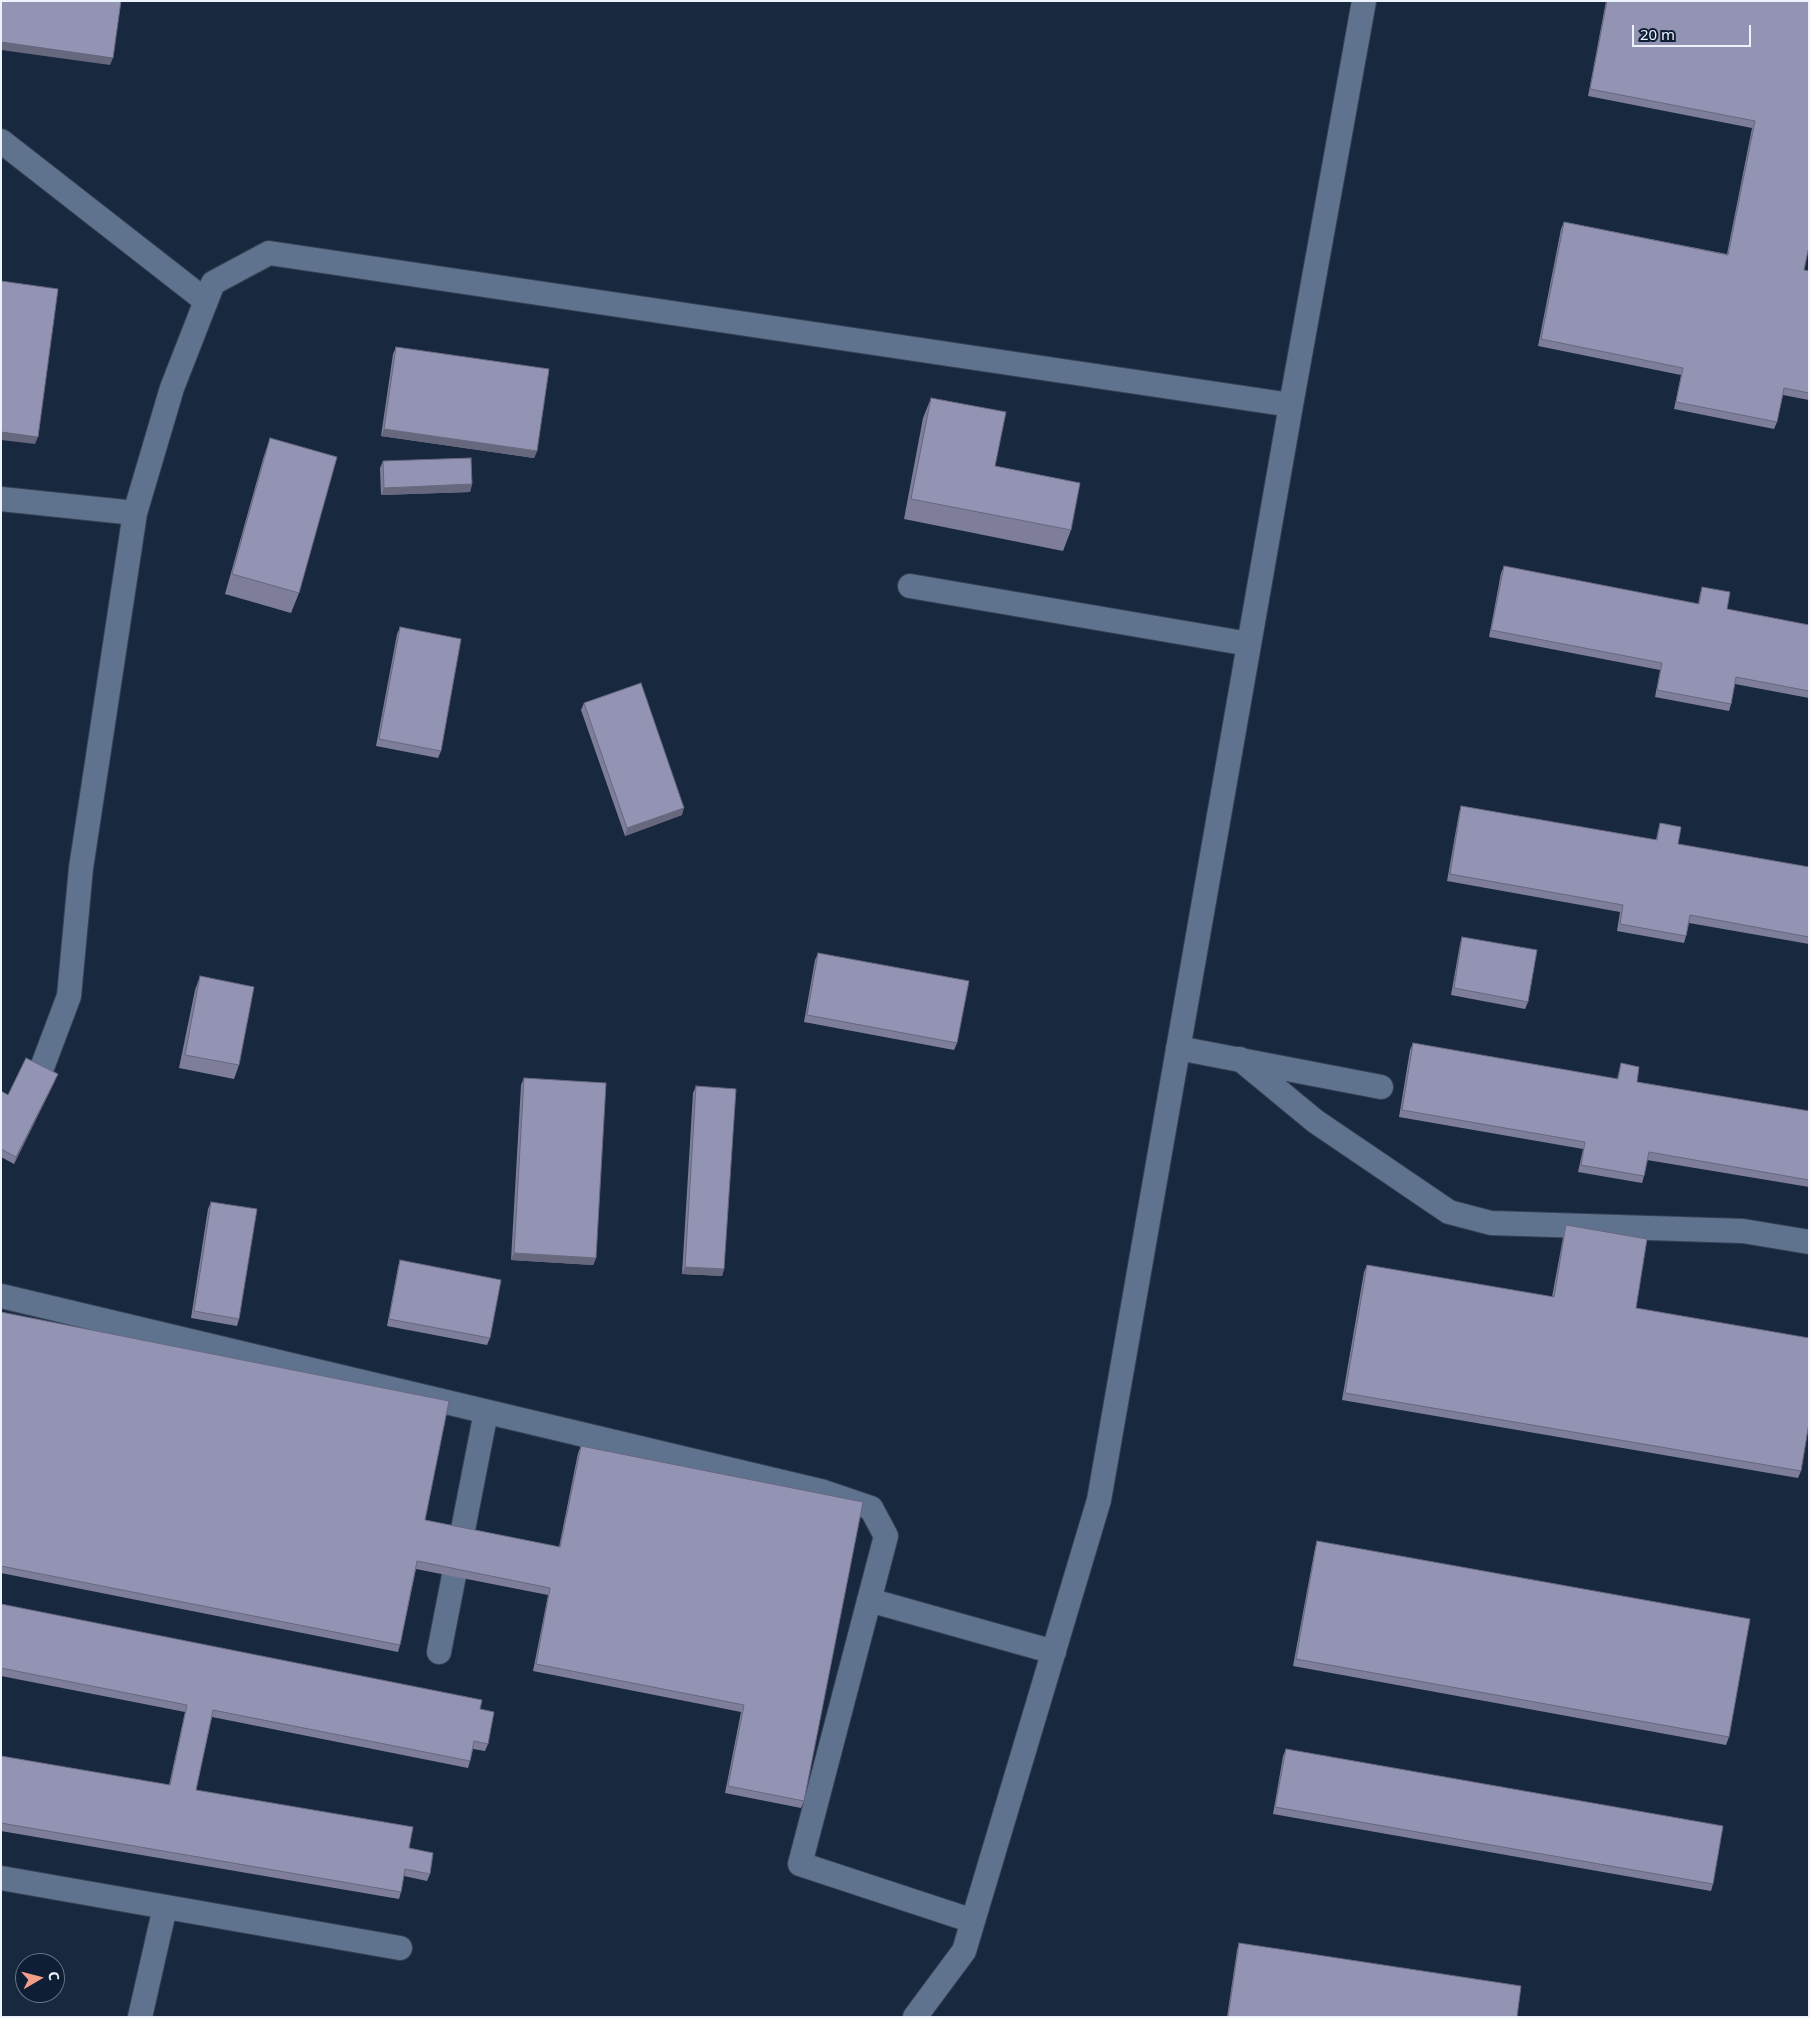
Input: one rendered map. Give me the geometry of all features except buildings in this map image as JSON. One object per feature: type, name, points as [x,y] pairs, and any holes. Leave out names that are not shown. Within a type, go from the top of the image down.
[{"type":"lane","points":[[915,2017],[964,1951],[1099,1500],[1291,405],[1364,1]]},
{"type":"lane","points":[[1,141],[206,301]]},
{"type":"lane","points":[[40,1074],[70,996],[81,868],[135,513],[172,388],[213,283],[269,253],[1291,405]]},
{"type":"lane","points":[[1,499],[135,513]]},
{"type":"lane","points":[[910,586],[1249,644]]},
{"type":"lane","points":[[1178,1048],[1381,1086]]},
{"type":"lane","points":[[1240,1060],[1315,1121],[1449,1212],[1491,1223],[1743,1231],[1809,1242]]},
{"type":"lane","points":[[1,1296],[824,1492],[871,1508],[886,1536],[800,1864],[973,1921]]},
{"type":"lane","points":[[439,1652],[486,1412]]},
{"type":"lane","points":[[869,1600],[1054,1652]]},
{"type":"lane","points":[[1,1878],[400,1948]]},
{"type":"lane","points":[[140,2017],[165,1907]]}]
